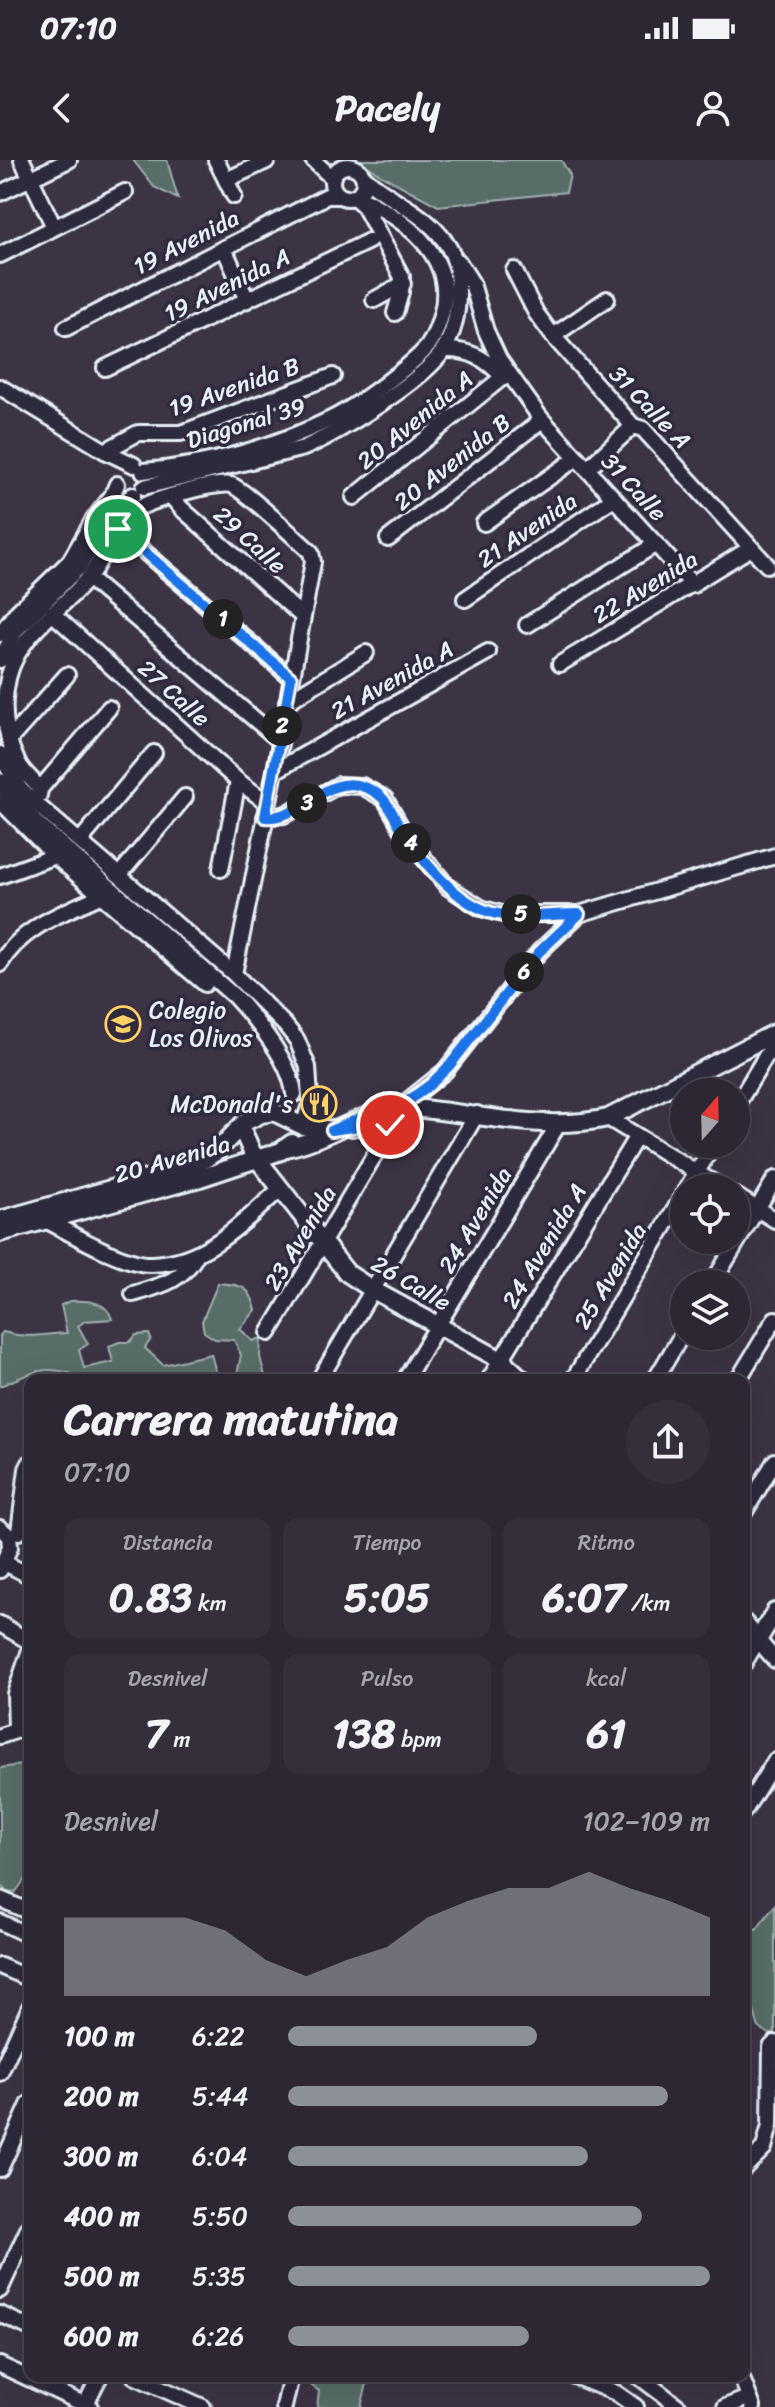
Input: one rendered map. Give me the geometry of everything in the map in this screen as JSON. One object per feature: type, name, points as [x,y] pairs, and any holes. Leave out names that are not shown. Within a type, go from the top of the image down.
[{"type":"main road","points":[[285,1148],[302,1145],[382,1109],[400,1107],[559,1123],[608,1118],[775,1033]]},
{"type":"main road","points":[[274,1112],[303,1126],[332,1130]]},
{"type":"main road","name":"20 Avenida","points":[[0,1220],[196,1165],[217,1151],[255,1116],[274,1112]]},
{"type":"main road","name":"20 Avenida","points":[[0,1233],[200,1178],[257,1159],[285,1148],[303,1126]]},
{"type":"main road","name":"26 Calle","points":[[241,1127],[257,1159],[347,1273],[501,1360],[516,1374]]},
{"type":"main road","points":[[750,1630],[758,1640],[775,1612]]},
{"type":"street","points":[[22,160],[54,227]]},
{"type":"street","points":[[0,193],[69,160]]},
{"type":"street","points":[[216,160],[234,196]]},
{"type":"street","name":"Diagonal 39","points":[[139,468],[163,470],[236,454],[300,433],[334,417],[398,373],[427,347],[439,326],[445,299],[444,276],[433,252],[385,210],[340,192],[313,160]]},
{"type":"street","points":[[226,180],[267,161]]},
{"type":"street","points":[[339,163],[335,171],[340,192],[364,206],[402,277],[395,313]]},
{"type":"street","name":"31 Calle","points":[[339,163],[357,168],[377,189],[416,213],[450,247],[472,283],[486,331],[499,359],[542,420]]},
{"type":"street","points":[[340,192],[363,189],[364,177]]},
{"type":"street","points":[[0,255],[125,192]]},
{"type":"street","name":"19 Avenida","points":[[66,328],[340,192]]},
{"type":"street","name":"19 Avenida A","points":[[105,368],[369,241]]},
{"type":"street","points":[[443,350],[458,308],[458,272],[450,247]]},
{"type":"street","points":[[224,248],[247,300]]},
{"type":"street","name":"31 Calle A","points":[[514,270],[536,313],[553,336],[633,426],[643,429],[767,565]]},
{"type":"street","points":[[374,300],[403,284]]},
{"type":"street","points":[[553,336],[607,299]]},
{"type":"street","name":"Diagonal 39","points":[[139,491],[304,448],[348,425],[429,367],[443,350]]},
{"type":"street","name":"31 Calle","points":[[443,350],[462,350],[487,360],[693,585]]},
{"type":"street","name":"19 Avenida B","points":[[105,451],[144,432],[181,433],[333,376]]},
{"type":"street","name":"20 Avenida A","points":[[354,497],[503,377]]},
{"type":"street","points":[[0,387],[105,451],[139,468]]},
{"type":"street","name":"20 Avenida B","points":[[388,539],[542,420]]},
{"type":"street","points":[[484,523],[582,463],[633,426]]},
{"type":"street","points":[[0,660],[23,622],[79,567],[113,512],[139,491],[146,479],[131,449],[133,435]]},
{"type":"street","points":[[105,451],[116,469],[123,492],[139,491]]},
{"type":"street","points":[[0,634],[15,614],[70,561],[94,519],[112,496],[121,469],[139,468]]},
{"type":"street","name":"Diagonal 39","points":[[302,616],[313,562],[311,552],[238,489],[221,484],[171,496],[133,511],[118,529],[88,578],[25,641],[12,666],[6,689],[5,714],[9,740],[38,796],[80,841],[234,974],[297,1040],[310,1076],[310,1103],[303,1126]]},
{"type":"street","name":"29 Calle","points":[[171,496],[302,616]]},
{"type":"street","name":"21 Avenida","points":[[465,599],[614,498]]},
{"type":"street","points":[[118,529],[291,678]]},
{"type":"street","points":[[527,625],[656,544]]},
{"type":"street","name":"22 Avenida","points":[[560,664],[751,548]]},
{"type":"street","points":[[88,578],[279,740]]},
{"type":"street","name":"27 Calle","points":[[52,613],[266,810]]},
{"type":"street","points":[[234,974],[302,616]]},
{"type":"street","name":"21 Avenida A","points":[[275,771],[488,652]]},
{"type":"street","points":[[287,702],[366,653]]},
{"type":"street","points":[[9,740],[67,675]]},
{"type":"street","points":[[38,796],[109,708]]},
{"type":"street","points":[[80,841],[154,753]]},
{"type":"street","name":"Diagonal 39","points":[[0,754],[20,789],[38,796]]},
{"type":"street","points":[[0,781],[10,797],[35,822],[235,997],[267,1038],[292,1083],[292,1099],[274,1112]]},
{"type":"street","points":[[221,869],[238,781]]},
{"type":"street","points":[[266,810],[284,815],[339,785],[362,786],[382,796],[407,838],[448,887],[469,902],[502,914],[579,914],[775,856]]},
{"type":"street","points":[[120,874],[185,797]]},
{"type":"street","points":[[0,801],[55,856],[206,984],[217,992],[235,997]]},
{"type":"street","points":[[0,876],[55,856]]},
{"type":"street","points":[[0,964],[10,946],[34,928],[102,895]]},
{"type":"street","points":[[400,1107],[445,1071],[539,952],[579,914]]},
{"type":"street","points":[[214,956],[230,954],[239,945]]},
{"type":"street","points":[[267,1038],[285,1025]]},
{"type":"street","points":[[750,1083],[775,1041]]},
{"type":"street","points":[[282,1061],[302,1054]]},
{"type":"street","points":[[323,1374],[477,1114]]},
{"type":"street","points":[[608,1118],[700,1174]]},
{"type":"street","name":"23 Avenida","points":[[269,1333],[390,1131],[390,1125],[385,1122],[332,1130]]},
{"type":"street","name":"24 Avenida","points":[[409,1374],[559,1123]]},
{"type":"street","name":"24 Avenida A","points":[[493,1374],[637,1136]]},
{"type":"street","points":[[697,1172],[706,1158]]},
{"type":"street","points":[[720,1270],[775,1179]]},
{"type":"street","points":[[44,1219],[96,1248],[149,1265],[196,1255],[233,1232],[280,1189]]},
{"type":"street","points":[[750,1205],[775,1220]]},
{"type":"street","name":"25 Avenida","points":[[577,1374],[670,1217]]},
{"type":"street","points":[[133,1294],[168,1284],[190,1267],[196,1255]]},
{"type":"street","points":[[742,1374],[775,1319]]},
{"type":"street","points":[[659,1374],[673,1350]]},
{"type":"street","points":[[750,1503],[775,1461]]},
{"type":"street","points":[[24,1485],[15,1533],[2,1566],[24,1574]]},
{"type":"street","points":[[0,1624],[24,1638]]},
{"type":"street","points":[[750,1653],[758,1640],[775,1660]]},
{"type":"street","points":[[0,1736],[23,1727],[15,1694],[24,1668]]},
{"type":"street","points":[[750,1801],[775,1761]]},
{"type":"street","points":[[0,1899],[24,1909]]},
{"type":"street","points":[[0,1922],[24,1933]]},
{"type":"street","points":[[1,1967],[24,1977]]},
{"type":"street","points":[[0,2073],[24,2020]]},
{"type":"street","points":[[750,2162],[764,2148],[770,2125],[771,2047],[775,2043]]},
{"type":"street","points":[[0,2131],[24,2125]]},
{"type":"street","points":[[0,2169],[24,2125]]},
{"type":"street","points":[[0,2290],[24,2238]]},
{"type":"street","points":[[0,2314],[24,2325]]},
{"type":"street","points":[[0,2365],[24,2376]]},
{"type":"street","points":[[36,2382],[86,2406],[97,2382]]},
{"type":"street","points":[[147,2382],[203,2407]]},
{"type":"street","points":[[284,2407],[290,2382]]},
{"type":"street","points":[[589,2382],[616,2393],[636,2407]]},
{"type":"street","points":[[651,2382],[679,2407]]},
{"type":"street","points":[[725,2407],[750,2402],[743,2382]]},
{"type":"green space","points":[[133,160],[167,160],[178,199],[154,187]]},
{"type":"green space","points":[[359,160],[561,160],[570,175],[566,192],[438,206]]},
{"type":"green space","points":[[218,1283],[239,1286],[247,1291],[256,1310],[240,1329],[253,1341],[261,1338],[260,1357],[264,1374],[237,1374],[241,1355],[234,1340],[215,1339],[204,1332],[202,1321]]},
{"type":"green space","points":[[70,1301],[101,1305],[112,1319],[85,1321],[78,1326],[88,1344],[79,1350],[84,1368],[113,1362],[109,1346],[130,1342],[136,1335],[149,1334],[151,1339],[145,1348],[163,1365],[211,1354],[216,1374],[73,1374],[52,1370],[24,1374],[0,1386],[0,1336],[3,1332],[28,1336],[67,1333],[61,1305]]},
{"type":"green space","points":[[24,1765],[24,1880],[15,1893],[8,1892],[0,1885],[0,1768]]},
{"type":"green space","points":[[775,1905],[775,2037],[759,2028],[750,1997],[750,1928],[756,1930]]},
{"type":"green space","points":[[306,2382],[367,2382],[361,2407],[317,2407],[319,2391]]},
{"type":"place","name":"Colegio Los Olivos","points":[[123,1024]]},
{"type":"place","name":"McDonald's","points":[[319,1104]]},
{"type":"route","points":[[118,529],[291,678],[265,817],[278,817],[291,812],[339,785],[362,786],[385,799],[407,838],[448,887],[469,902],[502,914],[579,914],[539,952],[450,1065],[431,1084],[400,1107],[382,1109],[332,1130],[385,1122],[390,1125]]}]
